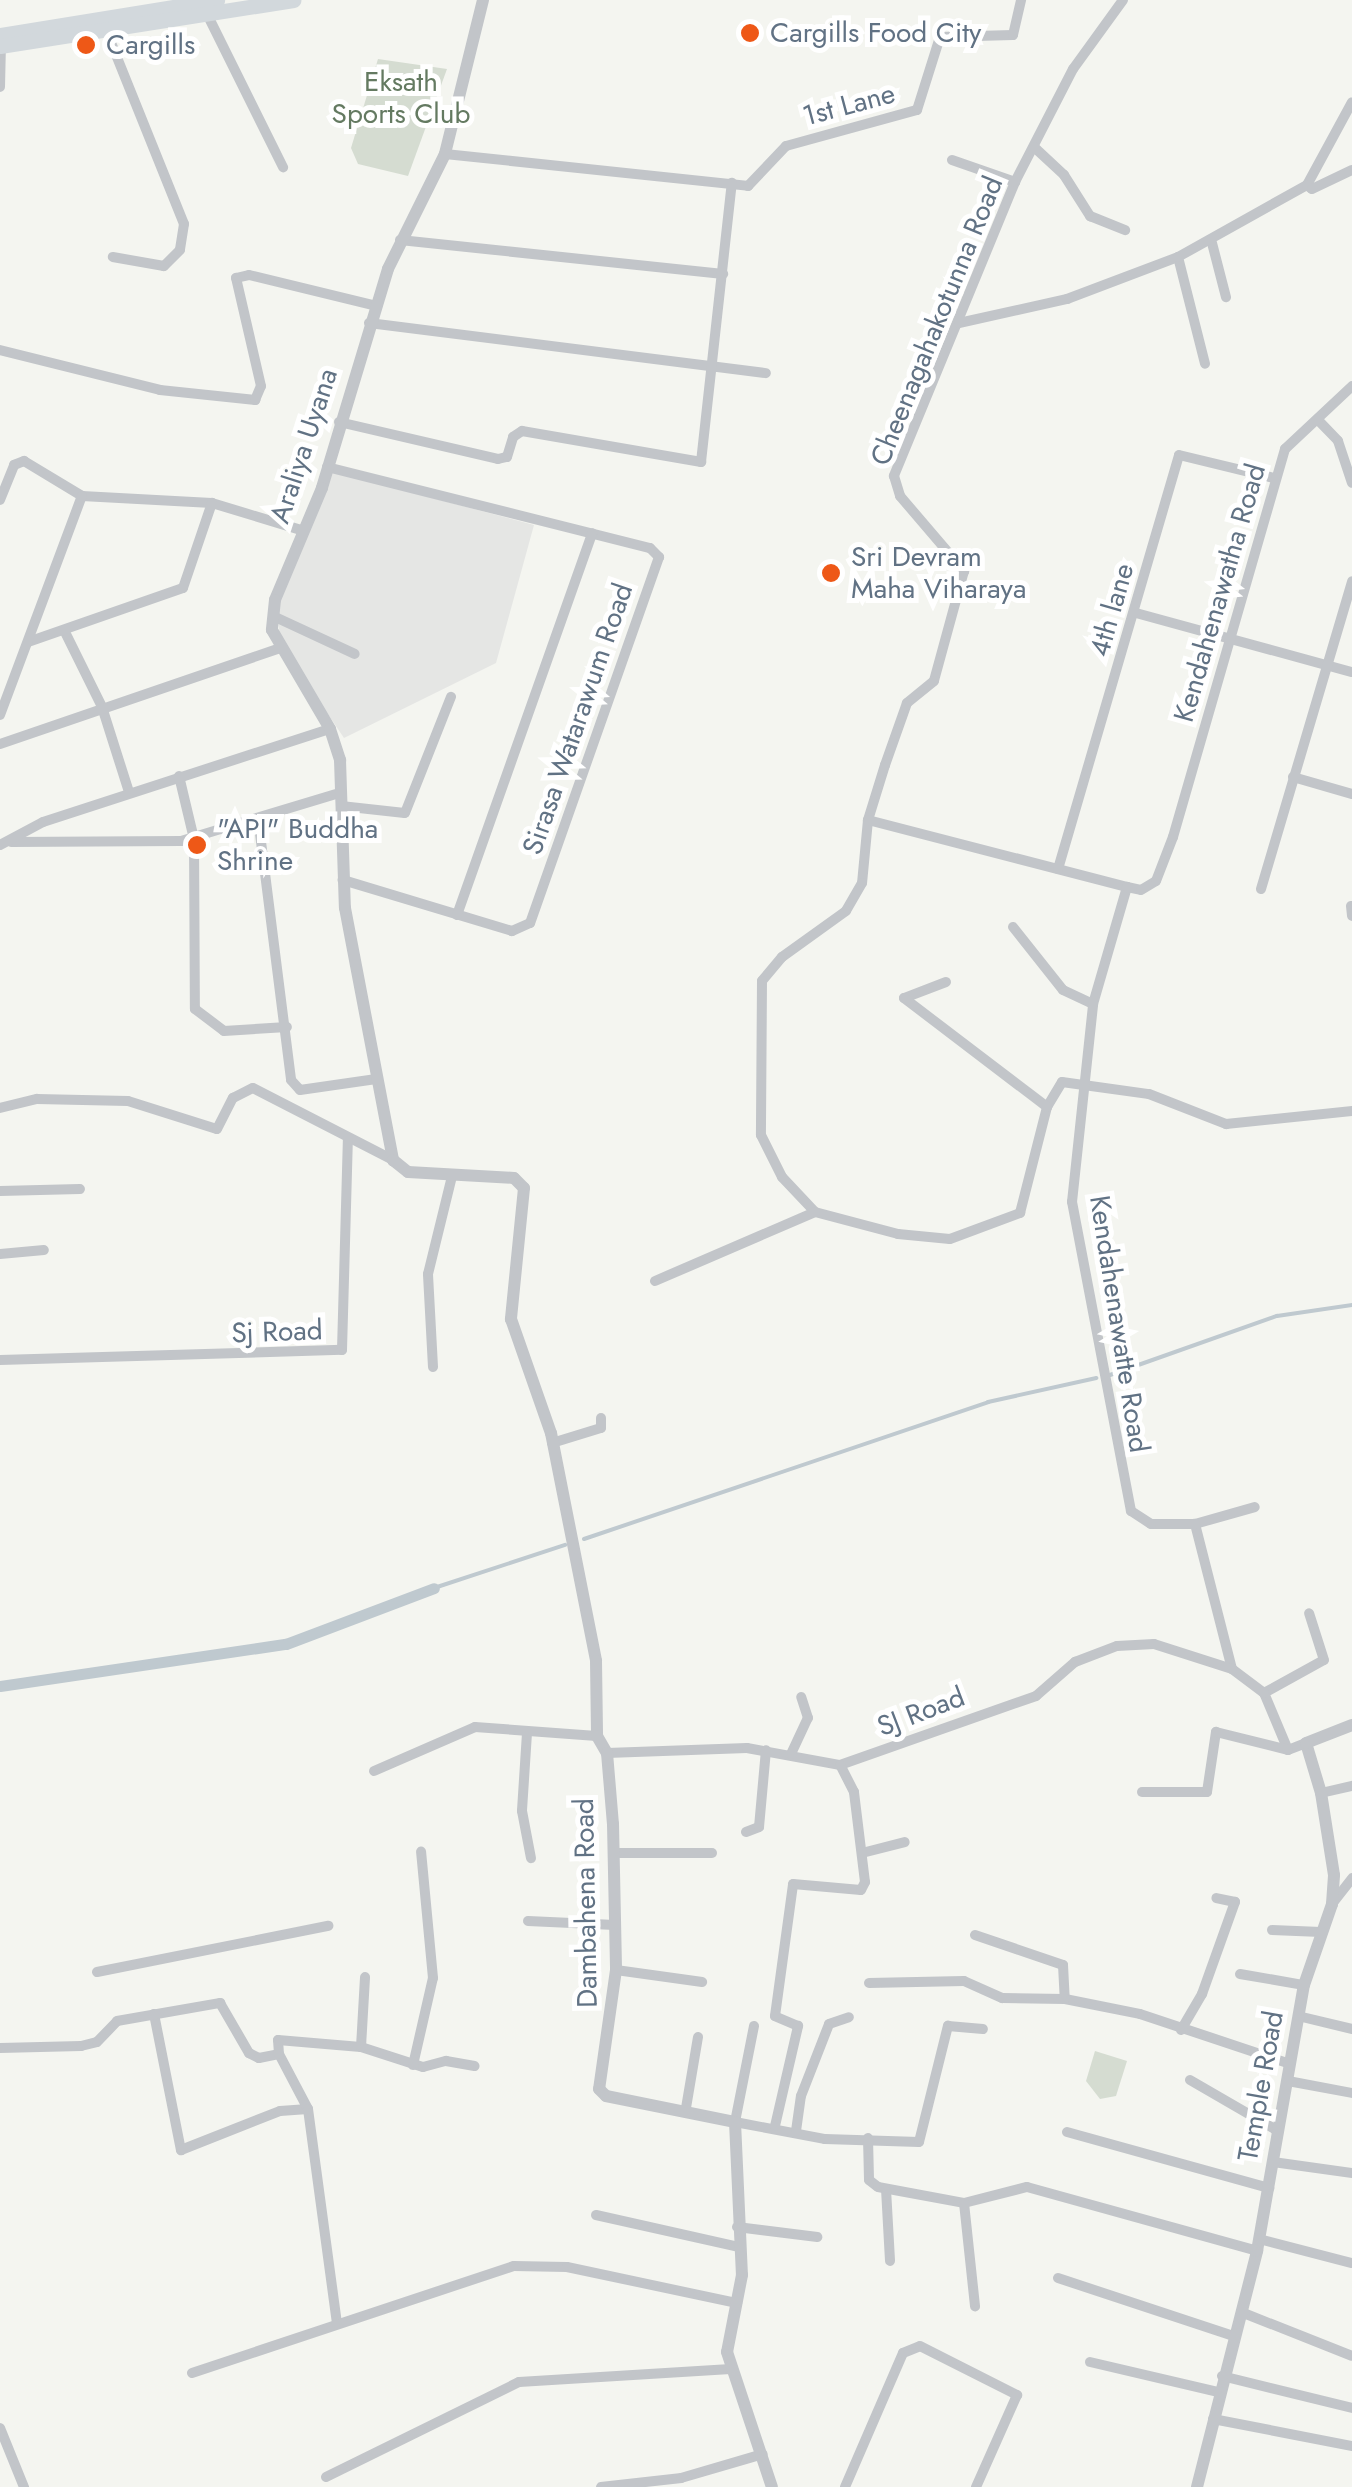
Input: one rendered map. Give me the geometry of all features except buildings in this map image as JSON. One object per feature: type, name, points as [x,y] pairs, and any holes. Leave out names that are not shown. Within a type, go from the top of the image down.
[{"type":"main road","points":[[0,41],[133,7],[218,0]]},
{"type":"main road","points":[[0,41],[208,16],[293,0]]},
{"type":"street","name":"Araliya Uyana","points":[[393,1160],[345,908],[342,798],[330,728],[278,649],[273,616],[327,467],[369,323],[400,240],[445,154],[483,0]]},
{"type":"street","name":"1st Lane","points":[[732,183],[755,184],[786,146],[917,110],[940,37],[1013,35],[1021,0]]},
{"type":"street","name":"Cheenagahakotunna Road","points":[[868,820],[906,703],[934,682],[964,572],[900,496],[894,476],[1016,182],[1074,69],[1123,0]]},
{"type":"street","points":[[208,16],[284,167]]},
{"type":"street","points":[[106,30],[184,224],[180,250],[164,266],[112,257]]},
{"type":"street","points":[[0,41],[0,87]]},
{"type":"street","points":[[958,323],[1067,300],[1212,244],[1306,185],[1352,102]]},
{"type":"street","points":[[1034,147],[1064,175],[1090,216],[1125,230]]},
{"type":"street","points":[[339,422],[498,459],[507,457],[513,437],[522,431],[702,462],[732,183],[445,154]]},
{"type":"street","points":[[952,160],[1016,182]]},
{"type":"street","points":[[1306,185],[1312,189],[1352,170]]},
{"type":"street","points":[[400,240],[723,274]]},
{"type":"street","points":[[1212,244],[1226,297]]},
{"type":"street","points":[[1178,257],[1205,364]]},
{"type":"street","points":[[0,350],[160,390],[254,400],[261,386],[236,278],[249,275],[378,306]]},
{"type":"street","points":[[369,323],[766,373]]},
{"type":"street","name":"Kendahenawatha Road","points":[[1127,887],[1141,890],[1156,882],[1173,837],[1232,639],[1274,478],[1286,449],[1352,386]]},
{"type":"street","points":[[1318,420],[1338,441],[1352,483]]},
{"type":"street","name":"4th lane","points":[[1058,869],[1180,455],[1274,478]]},
{"type":"street","points":[[0,500],[20,460],[82,496],[212,504],[304,531]]},
{"type":"street","name":"Sirasa Watarawum Road","points":[[327,467],[650,548],[658,557],[632,642],[530,924],[512,931],[343,880]]},
{"type":"street","points":[[0,715],[82,496]]},
{"type":"street","points":[[28,642],[66,632],[183,588],[212,504]]},
{"type":"street","points":[[457,915],[592,533]]},
{"type":"street","points":[[1261,888],[1352,581]]},
{"type":"street","points":[[1136,612],[1352,672]]},
{"type":"street","points":[[273,616],[355,654]]},
{"type":"street","points":[[66,632],[102,706],[130,792]]},
{"type":"street","points":[[0,744],[278,649]]},
{"type":"street","points":[[5,844],[194,839],[258,818],[342,798],[405,813],[450,697]]},
{"type":"street","points":[[5,844],[43,822],[330,728]]},
{"type":"street","points":[[180,776],[194,839],[196,1009],[224,1031],[287,1027]]},
{"type":"street","points":[[1293,778],[1352,794]]},
{"type":"street","points":[[258,818],[291,1080],[300,1090],[376,1079]]},
{"type":"street","points":[[1127,887],[868,820],[862,882],[846,911],[782,958],[762,981],[760,1135],[782,1177],[814,1212],[898,1234],[950,1240],[995,1227],[1020,1214],[1047,1108],[1062,1082],[1150,1094],[1226,1124],[1352,1111]]},
{"type":"street","name":"Kendahenawatte Road","points":[[1127,887],[1093,1004],[1088,1084],[1072,1202],[1124,1492],[1141,1522],[1195,1524]]},
{"type":"street","points":[[1351,906],[1352,916]]},
{"type":"street","points":[[1012,927],[1063,990],[1093,1004]]},
{"type":"street","points":[[946,982],[904,998],[1047,1108]]},
{"type":"street","points":[[0,1108],[37,1100],[128,1101],[217,1129],[234,1098],[253,1088],[393,1160],[408,1172],[452,1176],[428,1274],[433,1366]]},
{"type":"street","name":"Sj Road","points":[[0,1360],[342,1350],[348,1138]]},
{"type":"street","name":"Dambahena Road","points":[[452,1176],[514,1178],[524,1188],[511,1319],[552,1443],[596,1661],[598,1736],[607,1753],[615,1853],[616,1970],[599,2089],[606,2096],[686,2108],[735,2122]]},
{"type":"street","points":[[0,1191],[80,1189]]},
{"type":"street","points":[[655,1281],[814,1212]]},
{"type":"street","points":[[0,1254],[44,1250]]},
{"type":"street","points":[[552,1443],[600,1428],[601,1418]]},
{"type":"street","points":[[1255,1506],[1195,1524],[1232,1669],[1264,1693],[1288,1750]]},
{"type":"street","points":[[1264,1693],[1324,1660],[1309,1612]]},
{"type":"street","name":"SJ Road","points":[[840,1765],[1036,1696],[1075,1662],[1117,1646],[1154,1644],[1232,1669]]},
{"type":"street","points":[[791,1754],[808,1718],[801,1697]]},
{"type":"street","points":[[1142,1792],[1208,1792],[1216,1732],[1288,1750],[1352,1724]]},
{"type":"street","points":[[374,1770],[457,1730],[598,1736]]},
{"type":"street","points":[[527,1733],[522,1811],[531,1858]]},
{"type":"street","name":"Temple Road","points":[[1197,2487],[1258,2245],[1304,1986],[1332,1904],[1334,1876],[1321,1793],[1306,1744]]},
{"type":"street","points":[[607,1753],[642,1747],[766,1750],[840,1765],[854,1792],[862,1853],[860,1890],[794,1884],[775,2016],[798,2026],[775,2126]]},
{"type":"street","points":[[746,1832],[759,1827],[766,1750]]},
{"type":"street","points":[[1321,1793],[1352,1786]]},
{"type":"street","points":[[862,1853],[905,1842]]},
{"type":"street","points":[[413,2065],[432,1978],[421,1852]]},
{"type":"street","points":[[615,1853],[712,1853]]},
{"type":"street","points":[[1332,1904],[1352,1878]]},
{"type":"street","points":[[1180,2030],[1202,1994],[1235,1902],[1216,1898]]},
{"type":"street","points":[[528,1921],[615,1926]]},
{"type":"street","points":[[96,1972],[328,1926]]},
{"type":"street","points":[[1272,1930],[1320,1932]]},
{"type":"street","points":[[975,1935],[1063,1965],[1065,1999]]},
{"type":"street","points":[[616,1970],[702,1982]]},
{"type":"street","points":[[1240,1974],[1304,1986]]},
{"type":"street","points":[[361,2047],[365,1977]]},
{"type":"street","points":[[869,1983],[964,1981],[1002,1998],[1065,1999],[1140,2014],[1290,2064]]},
{"type":"street","points":[[0,2048],[81,2046],[97,2042],[113,2022],[220,2003],[249,2053],[259,2058],[279,2054]]},
{"type":"street","points":[[154,2014],[181,2150],[280,2111],[308,2109]]},
{"type":"street","points":[[1298,2016],[1352,2028]]},
{"type":"street","points":[[796,2131],[801,2096],[830,2024],[849,2017]]},
{"type":"street","points":[[754,2026],[735,2122],[739,2247],[736,2302],[727,2340],[731,2369],[772,2487]]},
{"type":"street","points":[[735,2122],[775,2126],[825,2139],[925,2138],[948,2026],[983,2029]]},
{"type":"street","points":[[686,2108],[698,2037]]},
{"type":"street","points":[[337,2323],[308,2109],[279,2054],[278,2040],[361,2047],[413,2065],[475,2066]]},
{"type":"street","points":[[1190,2080],[1278,2132]]},
{"type":"street","points":[[1288,2081],[1352,2093]]},
{"type":"street","points":[[1066,2132],[1270,2188]]},
{"type":"street","points":[[868,2138],[869,2180],[886,2189],[964,2203],[1027,2187],[1258,2245],[1352,2262]]},
{"type":"street","points":[[1272,2162],[1352,2173]]},
{"type":"street","points":[[886,2189],[890,2261]]},
{"type":"street","points":[[964,2203],[976,2306]]},
{"type":"street","points":[[596,2216],[739,2247]]},
{"type":"street","points":[[737,2227],[817,2237]]},
{"type":"street","points":[[192,2372],[514,2266],[567,2267],[736,2302]]},
{"type":"street","points":[[1058,2278],[1234,2336]]},
{"type":"street","points":[[1240,2312],[1352,2356]]},
{"type":"street","points":[[846,2487],[903,2353],[920,2346],[1017,2395],[976,2487]]},
{"type":"street","points":[[1090,2362],[1218,2392]]},
{"type":"street","points":[[326,2477],[519,2382],[731,2369]]},
{"type":"street","points":[[1222,2376],[1352,2408]]},
{"type":"street","points":[[1213,2419],[1352,2446]]},
{"type":"street","points":[[0,2428],[24,2487]]},
{"type":"street","points":[[601,2487],[681,2478],[763,2454]]},
{"type":"shaded area","points":[[327,470],[534,525],[496,663],[344,738],[280,643],[277,598]]},
{"type":"green space","name":"Eksath Sports Club","points":[[378,59],[447,69],[408,176],[358,164],[351,148]]},
{"type":"green space","points":[[1095,2051],[1127,2061],[1116,2096],[1100,2099],[1086,2081]]},
{"type":"waterway","points":[[1110,1375],[1277,1316],[1352,1305]]},
{"type":"waterway","points":[[584,1539],[988,1402],[1096,1378]]},
{"type":"waterway","points":[[434,1588],[565,1545]]},
{"type":"waterway","points":[[0,1686],[286,1644],[434,1588]]},
{"type":"place","name":"Cargills Food City","points":[[750,33]]},
{"type":"place","name":"Cargills","points":[[86,45]]},
{"type":"place","name":"Sri Devram Maha Viharaya","points":[[831,573]]},
{"type":"place","name":"\"API\" Buddha Shrine","points":[[197,845]]}]
